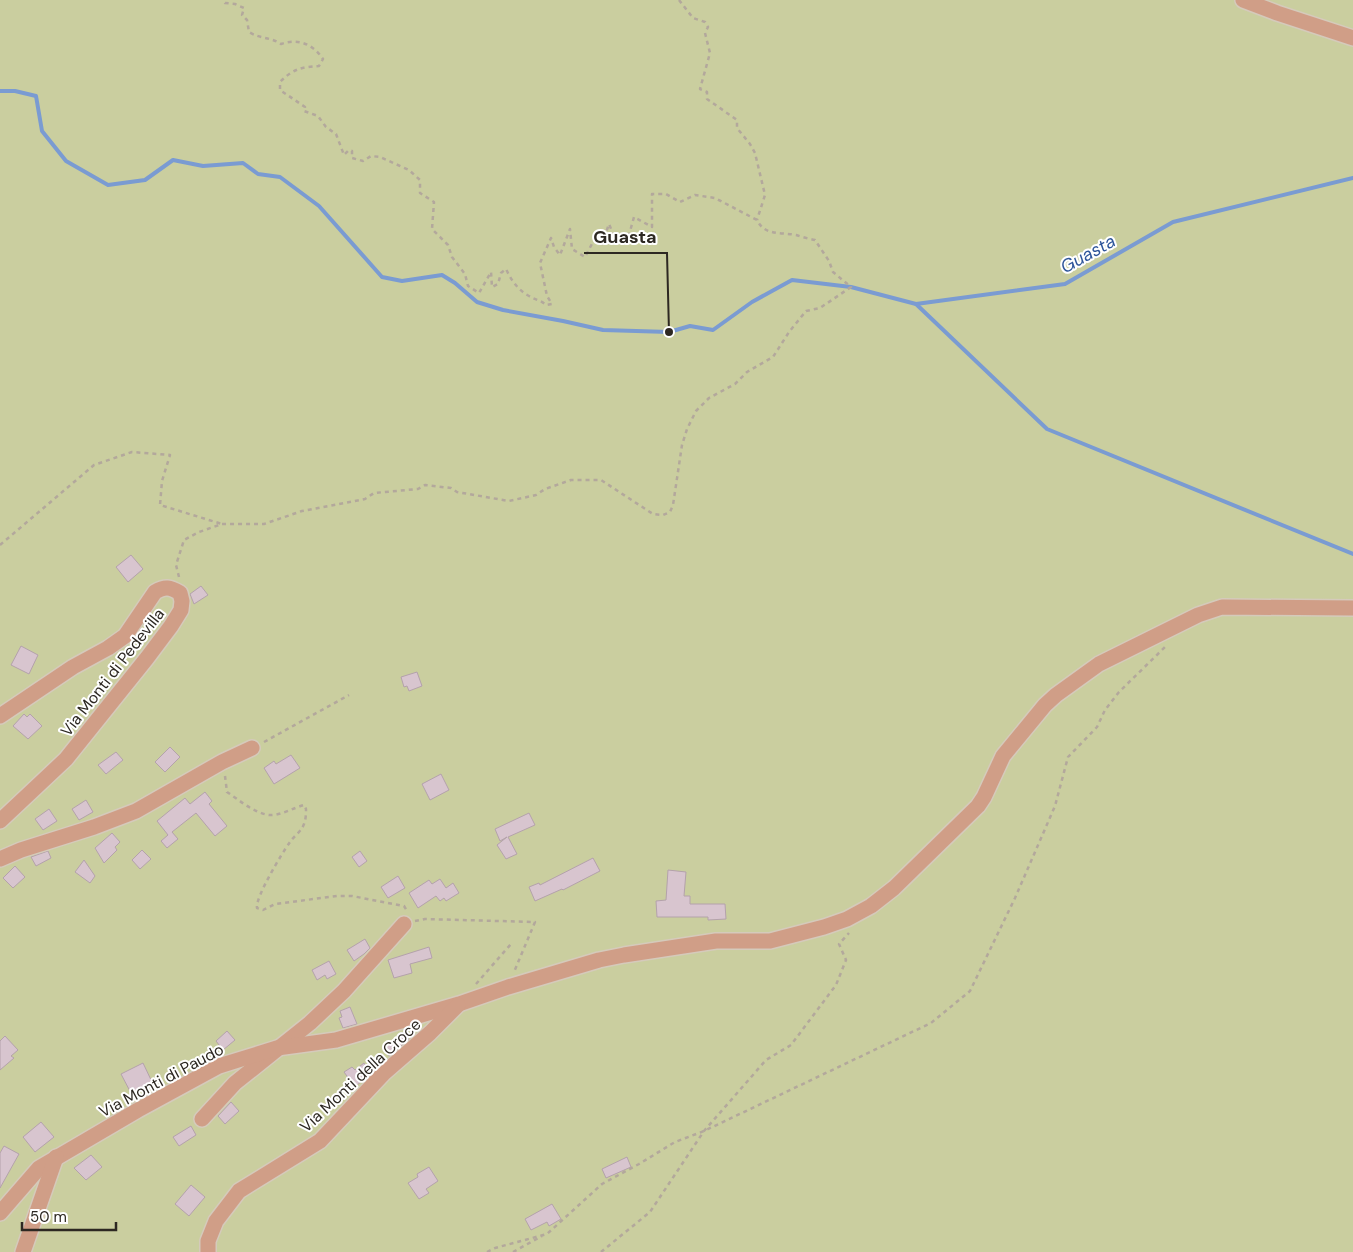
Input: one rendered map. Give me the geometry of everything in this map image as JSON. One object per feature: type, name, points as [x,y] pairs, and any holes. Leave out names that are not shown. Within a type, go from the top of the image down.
[{"type":"street","points":[[1243,0],[1353,38]]},
{"type":"street","name":"Via Monti di Pedevilla","points":[[0,716],[73,667],[108,648],[125,636],[155,592],[162,588],[171,587],[180,592],[181,610],[171,626],[66,759],[0,822]]},
{"type":"street","name":"Via Monti di Paudo","points":[[0,1213],[39,1168],[218,1066],[277,1048],[336,1040],[598,960],[716,941],[770,941],[847,919],[870,906],[894,888],[978,806],[1003,756],[1045,706],[1056,695],[1100,664],[1198,615],[1222,607],[1353,608]]},
{"type":"street","points":[[0,860],[21,850],[94,827],[136,811],[222,762],[252,748]]},
{"type":"street","points":[[202,1119],[221,1096],[235,1083],[310,1023],[344,992],[404,924]]},
{"type":"street","name":"Via Monti della Croce","points":[[208,1252],[208,1241],[216,1222],[239,1190],[320,1140],[384,1073],[430,1034],[459,1004]]},
{"type":"street","points":[[23,1252],[56,1157]]},
{"type":"path","points":[[0,546],[94,465],[132,452],[170,454],[162,481],[160,505],[222,524],[264,524],[302,511],[365,499],[374,493],[418,489],[425,485],[451,488],[457,492],[509,501],[536,495],[572,480],[586,479],[601,480],[653,514],[663,515],[670,512],[677,486],[682,445],[696,411],[709,398],[735,384],[747,372],[773,357],[789,332],[806,311],[820,308],[851,287],[833,272],[829,261],[815,240],[770,232],[760,227],[756,220],[714,198],[695,196],[680,202],[666,194],[652,194],[652,227],[634,218],[627,242],[614,236],[609,224],[602,244],[594,240],[585,257],[572,249],[570,229],[560,255],[554,247],[552,238],[540,264],[547,296],[552,304],[546,305],[540,300],[529,296],[512,282],[506,269],[502,273],[498,284],[492,287],[491,272],[479,293],[468,286],[465,274],[452,256],[448,245],[432,229],[434,202],[420,193],[420,180],[409,170],[380,157],[371,156],[363,161],[352,158],[352,151],[349,150],[344,155],[336,134],[326,127],[318,116],[304,111],[304,107],[280,90],[280,82],[290,73],[304,66],[319,66],[323,59],[318,52],[304,42],[290,41],[281,44],[276,40],[256,37],[249,32],[247,20],[242,15],[244,8],[235,4],[225,3],[223,0]]},
{"type":"path","points":[[678,0],[693,18],[704,22],[708,26],[705,33],[710,53],[700,89],[707,92],[707,99],[737,120],[737,128],[755,153],[765,195],[756,220]]},
{"type":"path","points":[[171,587],[180,581],[176,565],[184,540],[199,532],[222,524]]},
{"type":"path","points":[[513,1252],[547,1234],[602,1184],[640,1164],[675,1142],[704,1131],[931,1023],[970,991],[1015,898],[1055,806],[1068,757],[1097,726],[1105,710],[1119,692],[1172,641]]},
{"type":"path","points":[[252,748],[349,695]]},
{"type":"path","points":[[222,762],[227,792],[254,809],[269,815],[287,812],[304,805],[306,808],[305,823],[299,833],[290,841],[264,884],[256,904],[257,908],[263,910],[275,904],[337,896],[352,896],[404,906],[407,910],[404,924],[425,919],[536,922],[508,987]]},
{"type":"path","points":[[601,1252],[650,1212],[704,1131],[766,1060],[791,1045],[836,985],[846,960],[840,944],[852,929]]},
{"type":"path","points":[[474,986],[511,944]]},
{"type":"path","points":[[487,1252],[495,1248],[547,1234]]},
{"type":"green space","points":[[0,0],[1353,0],[1353,1252],[0,1252]]},
{"type":"building","points":[[131,555],[143,569],[128,582],[116,567]]},
{"type":"building","points":[[201,586],[208,595],[194,604],[190,594]]},
{"type":"building","points":[[21,646],[38,655],[29,674],[11,665]]},
{"type":"building","points":[[417,672],[422,686],[409,691],[407,686],[404,687],[401,677]]},
{"type":"building","points":[[24,714],[27,717],[30,714],[42,726],[28,739],[13,726]]},
{"type":"building","points":[[170,747],[180,757],[165,772],[155,762]]},
{"type":"building","points":[[116,752],[123,760],[106,774],[98,765]]},
{"type":"building","points":[[291,755],[300,768],[274,784],[264,768],[274,761],[276,764]]},
{"type":"building","points":[[441,774],[449,790],[430,800],[422,784]]},
{"type":"building","points":[[205,792],[212,801],[209,804],[227,826],[215,836],[196,813],[172,832],[178,839],[167,848],[161,841],[168,835],[157,821],[185,798],[190,804]]},
{"type":"building","points":[[86,800],[93,812],[79,820],[72,809]]},
{"type":"building","points":[[49,809],[57,821],[43,830],[35,819]]},
{"type":"building","points":[[529,813],[535,825],[508,837],[517,854],[506,859],[497,845],[507,837],[500,841],[495,829]]},
{"type":"building","points":[[112,833],[120,842],[115,847],[117,850],[104,863],[95,848]]},
{"type":"building","points":[[142,850],[151,859],[140,869],[132,860]]},
{"type":"building","points":[[48,851],[51,858],[36,866],[31,857]]},
{"type":"building","points":[[360,851],[367,861],[359,867],[352,857]]},
{"type":"building","points":[[593,858],[600,871],[563,890],[535,901],[529,887],[539,883],[540,885]]},
{"type":"building","points":[[84,860],[95,876],[90,883],[75,872]]},
{"type":"building","points":[[15,866],[25,877],[13,888],[3,878]]},
{"type":"building","points":[[668,870],[686,872],[684,896],[690,896],[690,904],[725,904],[726,919],[708,920],[708,917],[657,917],[656,901],[666,900]]},
{"type":"building","points":[[398,876],[405,888],[388,898],[381,887]]},
{"type":"building","points":[[440,879],[446,888],[453,883],[459,893],[446,901],[444,898],[440,901],[436,896],[418,908],[409,893],[429,880],[432,884]]},
{"type":"building","points":[[365,939],[370,948],[354,961],[347,950]]},
{"type":"building","points":[[429,947],[432,958],[410,964],[412,973],[394,978],[388,960]]},
{"type":"building","points":[[329,961],[336,974],[327,979],[325,975],[317,980],[312,970]]},
{"type":"building","points":[[350,1007],[357,1024],[343,1028],[339,1018],[342,1017],[340,1011]]},
{"type":"building","points":[[227,1031],[235,1040],[223,1050],[216,1041]]},
{"type":"building","points":[[402,1032],[409,1039],[389,1056],[383,1049]]},
{"type":"building","points":[[5,1036],[18,1050],[11,1056],[14,1058],[0,1070],[0,1041]]},
{"type":"building","points":[[143,1063],[153,1084],[132,1095],[121,1074]]},
{"type":"building","points":[[364,1063],[371,1073],[355,1087],[344,1072],[352,1067],[355,1070]]},
{"type":"building","points":[[231,1102],[239,1111],[225,1124],[218,1116]]},
{"type":"building","points":[[41,1122],[54,1137],[35,1152],[23,1137]]},
{"type":"building","points":[[191,1126],[196,1135],[179,1146],[173,1137]]},
{"type":"building","points":[[4,1146],[19,1154],[0,1188],[0,1153]]},
{"type":"building","points":[[91,1155],[102,1167],[86,1180],[74,1168]]},
{"type":"building","points":[[627,1157],[631,1167],[606,1178],[602,1169]]},
{"type":"building","points":[[429,1167],[438,1181],[426,1189],[429,1193],[419,1199],[408,1183],[418,1177],[417,1174]]},
{"type":"building","points":[[191,1185],[205,1197],[189,1216],[175,1204]]},
{"type":"building","points":[[552,1204],[561,1219],[549,1226],[547,1222],[531,1230],[525,1219]]},
{"type":"waterway","name":"Guasta","points":[[0,91],[15,91],[36,96],[42,131],[66,161],[108,185],[145,180],[173,160],[203,166],[243,163],[258,174],[280,177],[319,206],[382,277],[402,281],[442,275],[455,283],[477,302],[503,310],[603,330],[669,332],[690,326],[713,330],[752,302],[792,280],[851,287],[916,304],[1065,284],[1173,222],[1353,178]]},
{"type":"waterway","points":[[916,304],[1047,429],[1353,554]]},
{"type":"place","name":"Guasta","points":[[669,332]]}]
